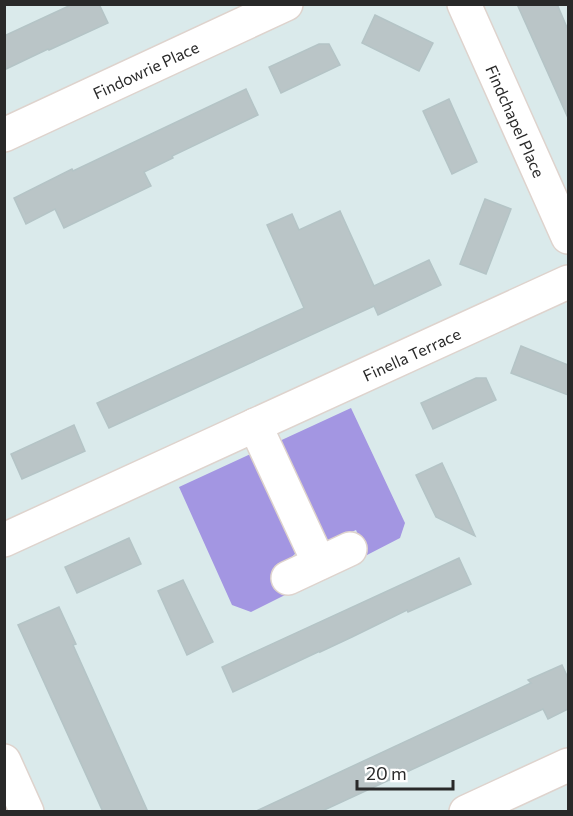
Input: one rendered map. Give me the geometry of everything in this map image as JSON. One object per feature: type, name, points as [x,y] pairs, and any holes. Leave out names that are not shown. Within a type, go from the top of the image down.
[{"type":"street","name":"Findowrie Place","points":[[4,135],[286,4]]},
{"type":"street","name":"Findchapel Place","points":[[464,4],[568,237]]},
{"type":"street","name":"Finella Terrace","points":[[4,540],[568,282]]},
{"type":"street","points":[[255,425],[319,563]]},
{"type":"street","points":[[288,578],[350,549]]},
{"type":"street","points":[[4,761],[27,812]]},
{"type":"street","points":[[466,812],[568,765]]},
{"type":"shaded area","points":[[351,408],[405,523],[400,538],[367,555],[356,530],[330,542],[311,527],[273,444]]},
{"type":"shaded area","points":[[257,451],[296,553],[282,566],[295,590],[251,612],[232,605],[179,487]]},
{"type":"building","points":[[73,4],[99,4],[108,23],[4,70],[4,36]]},
{"type":"building","points":[[517,4],[557,4],[568,30],[568,118]]},
{"type":"building","points":[[375,15],[433,43],[419,71],[362,43]]},
{"type":"building","points":[[319,44],[329,44],[340,65],[281,93],[269,67]]},
{"type":"building","points":[[246,89],[258,115],[144,172],[151,186],[64,228],[55,209],[26,224],[14,198]]},
{"type":"building","points":[[449,99],[477,162],[452,174],[423,111]]},
{"type":"building","points":[[485,199],[511,209],[486,274],[460,264]]},
{"type":"building","points":[[340,211],[374,286],[429,260],[441,285],[378,315],[374,306],[109,428],[97,403],[304,308],[267,225],[292,214],[299,230]]},
{"type":"building","points":[[521,346],[568,365],[568,395],[511,373]]},
{"type":"building","points":[[476,378],[486,378],[496,400],[433,429],[421,403]]},
{"type":"building","points":[[74,425],[85,451],[22,479],[11,454]]},
{"type":"building","points":[[442,463],[475,536],[436,517],[416,475]]},
{"type":"building","points":[[129,538],[141,564],[77,593],[65,567]]},
{"type":"building","points":[[459,558],[471,584],[408,612],[407,610],[233,692],[222,667]]},
{"type":"building","points":[[183,580],[213,642],[187,655],[158,591]]},
{"type":"building","points":[[59,607],[76,644],[73,645],[148,812],[103,812],[18,625]]},
{"type":"building","points":[[562,665],[568,678],[568,709],[548,719],[543,709],[320,812],[254,812],[531,683],[528,680]]}]
